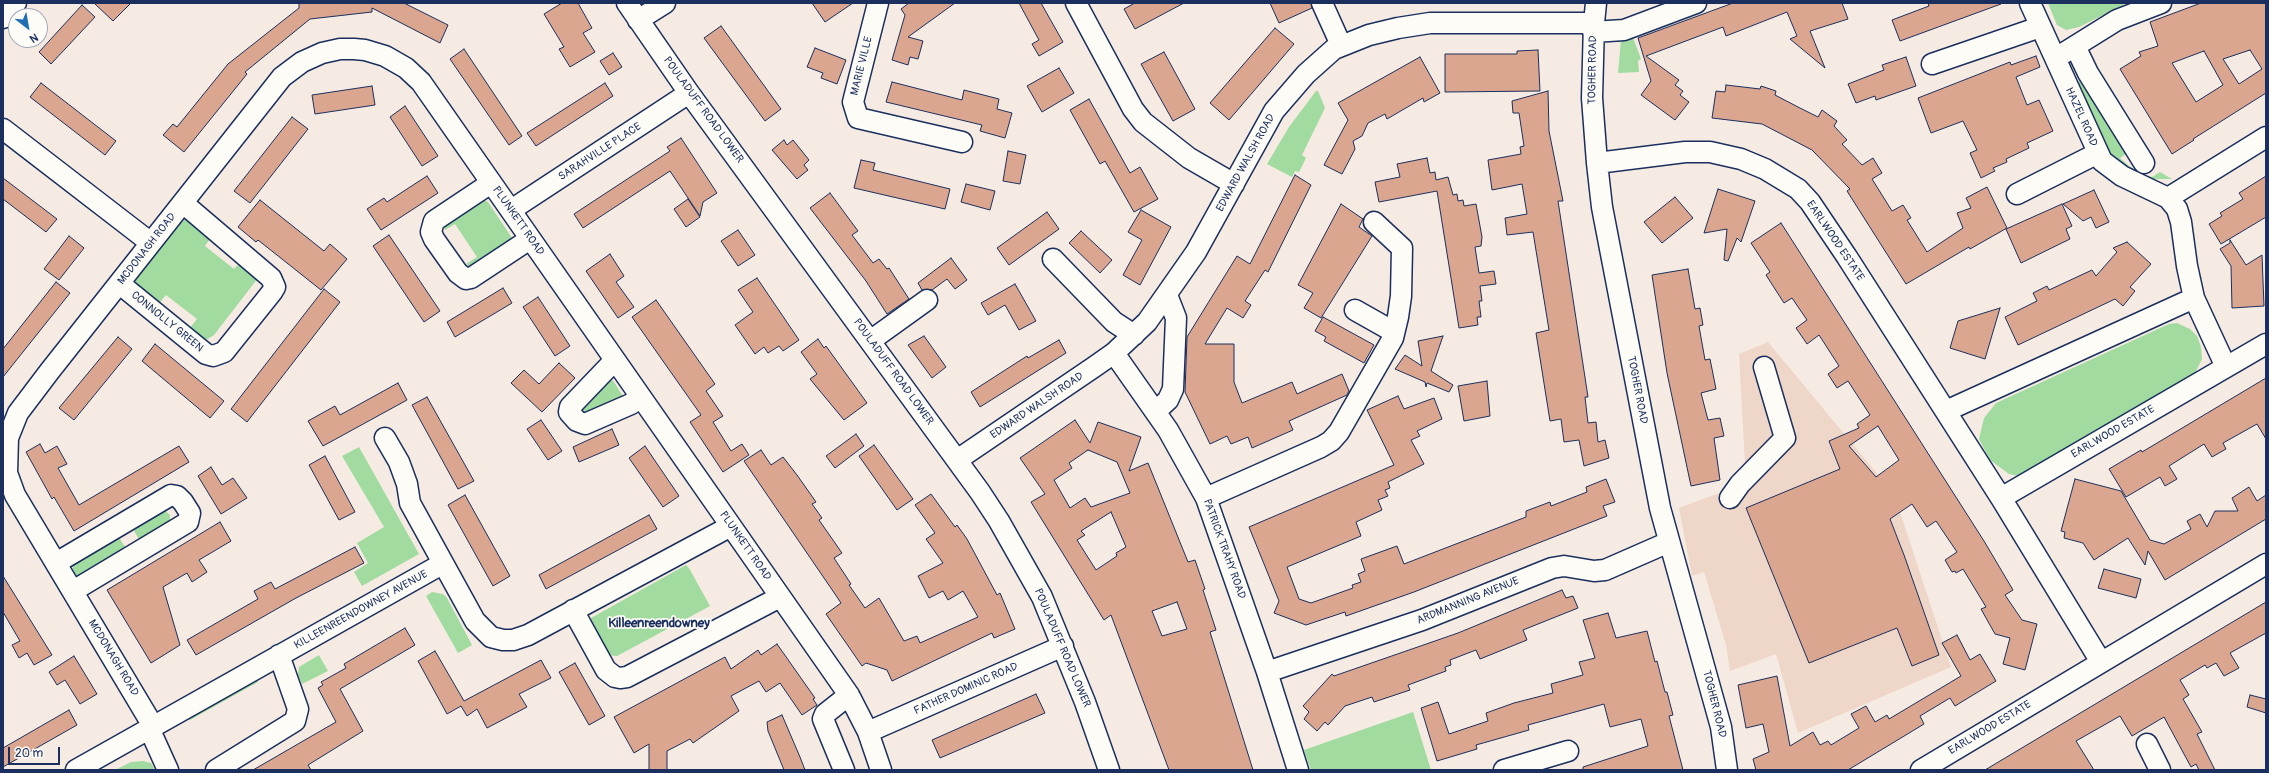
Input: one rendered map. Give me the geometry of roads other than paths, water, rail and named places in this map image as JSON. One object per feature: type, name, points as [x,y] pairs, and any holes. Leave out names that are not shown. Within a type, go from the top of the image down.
[{"type":"street","points":[[3,18],[16,3]]},
{"type":"street","name":"POULADUFF ROAD LOWER","points":[[627,3],[689,93],[980,492],[1016,550],[1042,597],[1063,646],[1109,770]]},
{"type":"street","points":[[638,20],[665,3]]},
{"type":"street","name":"MARIE VILLE","points":[[878,3],[853,102],[858,118],[962,142]]},
{"type":"street","points":[[1322,3],[1341,45]]},
{"type":"street","name":"TOGHER ROAD","points":[[1596,3],[1592,98],[1596,163],[1614,276],[1660,508],[1721,727],[1727,770]]},
{"type":"street","name":"EDWARD WALSH ROAD","points":[[957,460],[1114,353],[1134,335],[1167,295],[1196,252],[1274,111],[1315,64],[1341,45],[1398,28],[1430,23],[1624,30],[1696,3]]},
{"type":"street","name":"HAZEL ROAD","points":[[2030,3],[2102,161],[2118,174],[2168,198]]},
{"type":"street","points":[[2055,59],[2117,20],[2161,3]]},
{"type":"street","points":[[1084,6],[1133,109],[1143,122],[1189,158],[1234,184]]},
{"type":"street","points":[[1932,64],[2040,27]]},
{"type":"street","points":[[2075,46],[2088,73],[2144,163]]},
{"type":"street","name":"MCDONAGH ROAD","points":[[151,727],[73,591],[22,508],[10,482],[6,456],[8,438],[18,413],[282,77],[302,62],[322,53],[340,49],[365,50],[385,56],[406,68],[421,82]]},
{"type":"street","name":"PLUNKETT ROAD","points":[[421,82],[849,696]]},
{"type":"street","name":"SARAHVILLE PLACE","points":[[511,210],[689,93]]},
{"type":"street","points":[[3,129],[151,243]]},
{"type":"street","points":[[2226,367],[2194,298],[2187,266],[2181,222],[2174,203],[2168,198],[2266,137]]},
{"type":"street","name":"EARLWOOD ESTATE","points":[[1596,163],[1686,152],[1710,152],[1741,159],[1765,169],[1792,185],[1810,202],[1946,411],[2101,662]]},
{"type":"street","points":[[2017,194],[2098,153]]},
{"type":"street","points":[[491,183],[434,221],[431,226],[434,239],[454,268],[462,278],[471,278],[530,239]]},
{"type":"street","name":"CONNOLLY GREEN","points":[[120,284],[206,354],[213,356],[224,352],[272,292],[275,287],[272,278],[183,203]]},
{"type":"street","points":[[1206,498],[1331,441],[1346,420],[1394,332],[1401,296],[1402,248],[1374,222]]},
{"type":"street","points":[[1053,259],[1114,322],[1134,335]]},
{"type":"street","points":[[1156,411],[1168,400],[1174,389],[1176,318],[1167,295]]},
{"type":"street","points":[[1946,411],[2194,298]]},
{"type":"street","points":[[870,341],[927,300]]},
{"type":"street","points":[[1355,310],[1394,332]]},
{"type":"street","name":"EARLWOOD ESTATE","points":[[2001,498],[2266,344]]},
{"type":"street","name":"PATRICK TRAHY ROAD","points":[[1114,353],[1156,411],[1206,498],[1267,672],[1298,770]]},
{"type":"street","points":[[615,360],[570,407],[569,412],[577,421],[585,424],[631,404],[640,397]]},
{"type":"street","points":[[1730,498],[1740,484],[1786,438],[1764,367]]},
{"type":"street","points":[[385,438],[398,462],[407,484],[410,504],[474,621],[491,637],[513,640],[573,610],[731,526]]},
{"type":"street","points":[[56,563],[171,495],[177,496],[190,513],[188,522],[73,591]]},
{"type":"street","points":[[122,524],[139,552]]},
{"type":"street","name":"ARDMANNING AVENUE","points":[[1267,672],[1422,620],[1552,568],[1564,566],[1594,571],[1605,570],[1669,542]]},
{"type":"street","name":"KILLEENREENDOWNEY AVENUE","points":[[76,770],[442,564]]},
{"type":"street","name":"EARLWOOD ESTATE","points":[[1921,770],[2266,564]]},
{"type":"street","points":[[573,610],[606,670],[615,677],[620,678],[627,677],[780,597]]},
{"type":"street","name":"FATHER DOMINIC ROAD","points":[[868,732],[1063,646]]},
{"type":"street","points":[[216,770],[296,721],[298,709],[279,655]]},
{"type":"street","points":[[844,770],[822,719],[825,714],[849,696],[868,732],[881,770]]},
{"type":"street","points":[[151,727],[168,770]]},
{"type":"street","points":[[2147,744],[2160,770]]},
{"type":"street","points":[[1504,770],[1568,751]]},
{"type":"district","name":"Killeenreendowney","points":[[659,624]]}]
